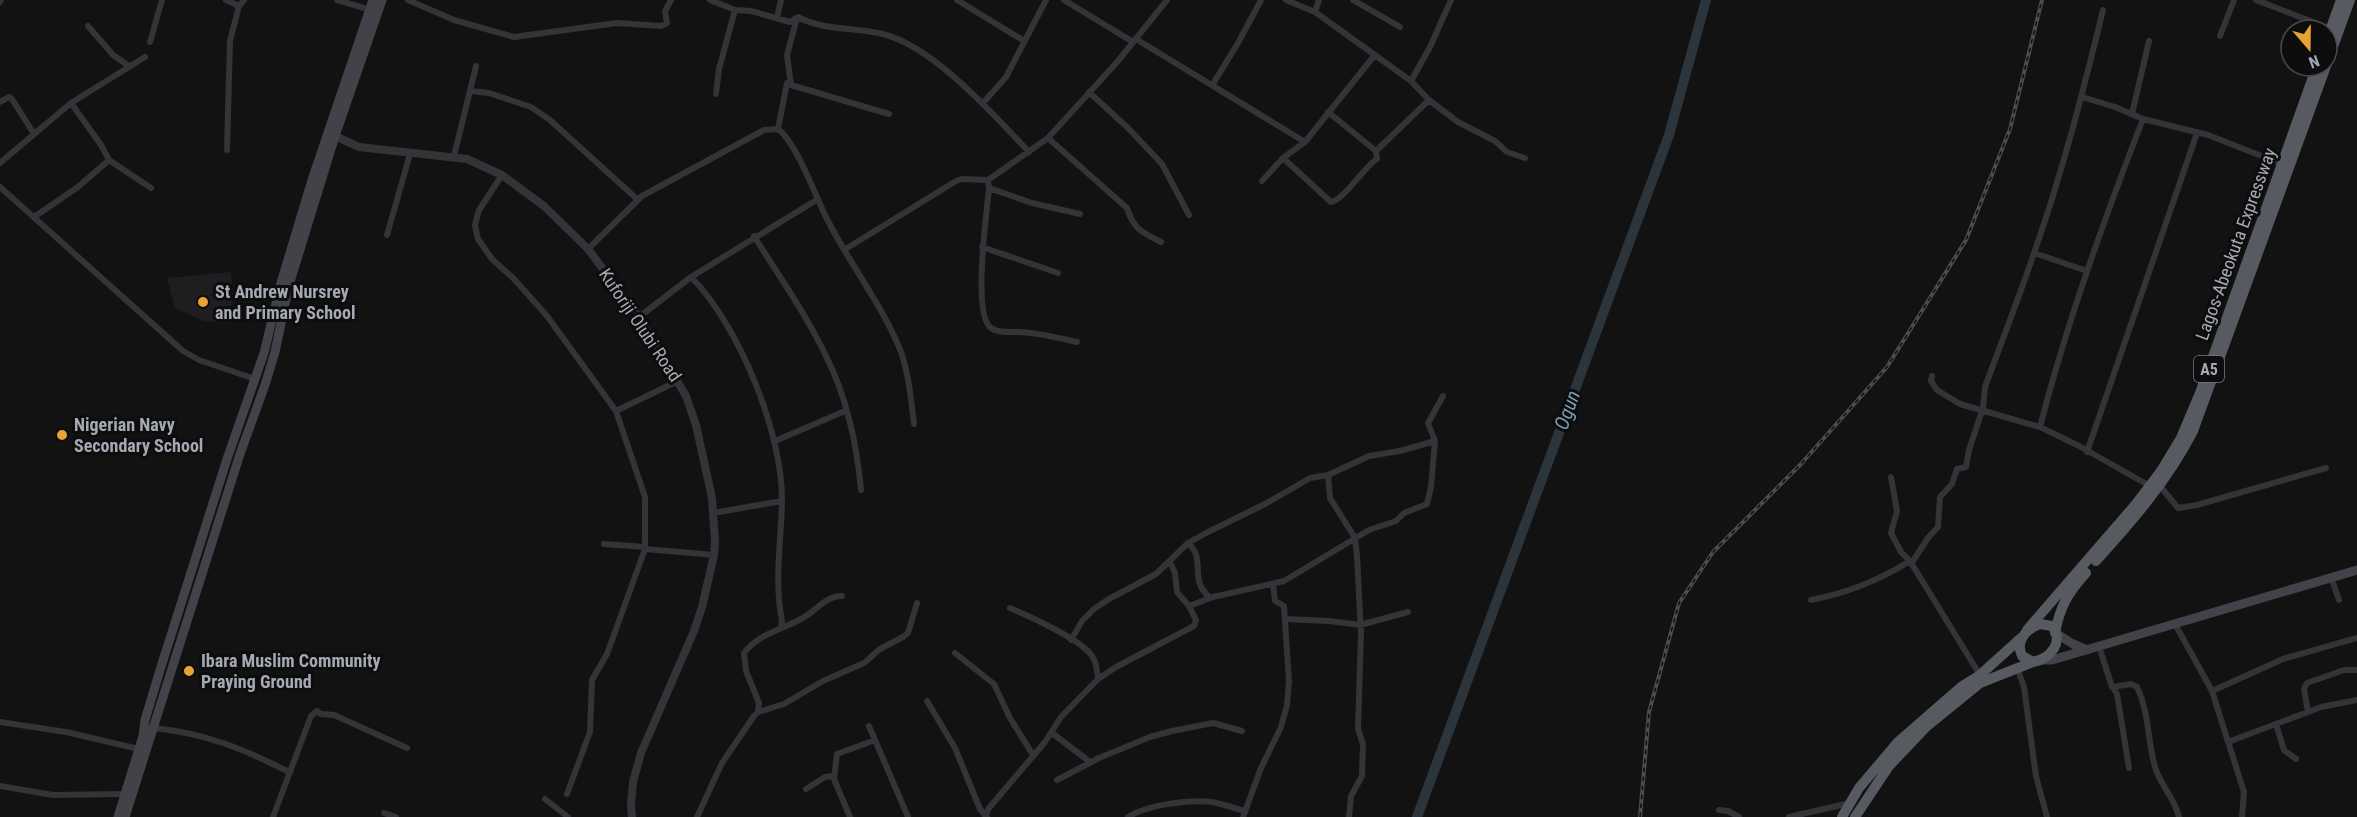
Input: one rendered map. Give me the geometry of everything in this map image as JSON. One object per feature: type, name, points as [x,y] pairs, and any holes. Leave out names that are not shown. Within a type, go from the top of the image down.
[{"type":"highway","points":[[2335,18],[2341,0]]},
{"type":"highway","name":"Lagos-Abeokuta Expressway","points":[[2339,29],[2350,0]]},
{"type":"highway","name":"Lagos-Abeokuta Expressway","points":[[2056,633],[2060,609],[2070,592],[2155,486],[2190,418],[2313,78]]},
{"type":"highway","name":"Lagos-Abeokuta Expressway","points":[[1842,817],[1870,773],[1898,742],[1961,687],[1980,675],[2024,634],[2179,458],[2203,408],[2321,78]]},
{"type":"highway","points":[[2038,661],[2027,660],[2020,651],[2024,634],[2040,624],[2046,624],[2055,629],[2056,633]]},
{"type":"highway","name":"A5","points":[[2038,661],[2056,646],[2056,633]]},
{"type":"highway","points":[[1855,817],[1883,774],[1927,726],[1980,683],[2038,661]]},
{"type":"main road","points":[[118,817],[139,749],[145,720],[227,459],[335,136],[374,0]]},
{"type":"main road","points":[[125,817],[240,454],[265,385],[277,342],[285,284],[312,180],[382,0]]},
{"type":"main road","points":[[2038,661],[2052,660],[2357,570]]},
{"type":"main road","points":[[2056,633],[2087,650]]},
{"type":"street","points":[[150,42],[162,0]]},
{"type":"street","points":[[226,0],[241,3],[230,41],[227,150]]},
{"type":"street","points":[[337,0],[371,10]]},
{"type":"street","points":[[408,0],[454,20],[514,37],[616,23],[661,26],[667,23],[665,11],[671,0]]},
{"type":"street","points":[[710,0],[735,10],[751,11],[790,22],[798,18]]},
{"type":"street","points":[[777,18],[781,0]]},
{"type":"street","points":[[957,0],[1024,41]]},
{"type":"street","points":[[983,103],[1006,77],[1046,0]]},
{"type":"street","points":[[1064,0],[1213,84],[1305,142]]},
{"type":"street","points":[[844,250],[956,181],[962,179],[988,180],[1048,138],[1135,40],[1167,0]]},
{"type":"street","points":[[1213,84],[1238,44],[1261,0]]},
{"type":"street","points":[[1287,0],[1315,12],[1411,81],[1429,100],[1458,122],[1495,141],[1507,152],[1525,158]]},
{"type":"street","points":[[1315,12],[1319,0]]},
{"type":"street","points":[[1353,0],[1400,27]]},
{"type":"street","points":[[1411,81],[1430,47],[1451,0]]},
{"type":"street","points":[[2220,36],[2234,0]]},
{"type":"street","points":[[2256,0],[2295,18]]},
{"type":"street","points":[[716,94],[719,69],[735,10]]},
{"type":"street","points":[[1811,600],[1858,588],[1911,563],[1938,527],[1940,497],[1952,484],[1957,469],[1966,467],[1982,410],[1985,387],[2034,253],[2082,97],[2103,10]]},
{"type":"street","points":[[791,85],[787,55],[798,18]]},
{"type":"street","points":[[798,18],[811,24],[884,34],[906,44],[941,66],[983,103],[1029,152]]},
{"type":"street","points":[[88,26],[113,56],[129,66]]},
{"type":"street","points":[[2132,114],[2149,41]]},
{"type":"street","points":[[1262,182],[1283,158],[1305,142],[1374,56]]},
{"type":"street","points":[[0,163],[71,103],[145,57]]},
{"type":"street","points":[[454,156],[476,66]]},
{"type":"street","points":[[778,129],[787,83],[889,114]]},
{"type":"street","points":[[471,91],[510,98],[531,107],[550,120],[637,199]]},
{"type":"street","points":[[1089,92],[1162,164],[1189,215]]},
{"type":"street","points":[[0,102],[9,97],[12,99],[34,134]]},
{"type":"street","points":[[2082,97],[2115,106],[2143,119],[2208,135],[2282,165]]},
{"type":"street","points":[[1376,151],[1429,100]]},
{"type":"street","points":[[71,103],[109,160],[151,188]]},
{"type":"street","points":[[1283,158],[1326,198],[1334,202],[1377,159],[1376,151],[1328,112]]},
{"type":"street","points":[[2040,427],[2057,360],[2143,119]]},
{"type":"street","points":[[588,249],[637,199],[764,130],[778,129],[792,148],[844,250],[900,350],[905,365],[914,424]]},
{"type":"street","points":[[2087,452],[2197,133]]},
{"type":"street","name":"Kuforiji Olubi Road","points":[[335,136],[358,147],[410,154],[454,156],[480,164],[502,175],[544,206],[588,249],[639,317],[678,381],[696,425],[713,513],[714,555],[694,631],[641,753],[633,782],[632,817]]},
{"type":"street","points":[[1048,138],[1127,208],[1131,222],[1138,230],[1161,242]]},
{"type":"street","points":[[387,235],[410,154]]},
{"type":"street","points":[[34,217],[78,187],[109,160]]},
{"type":"street","points":[[502,175],[479,210],[475,225],[478,238],[492,259],[514,279],[547,316],[616,411],[645,497],[645,548],[607,654],[591,680],[590,732],[567,794]]},
{"type":"street","points":[[988,180],[982,247],[981,285],[984,317],[990,327],[1002,332],[1030,332],[1077,342]]},
{"type":"street","points":[[0,187],[183,351],[200,360],[255,379]]},
{"type":"street","points":[[989,188],[1032,203],[1080,214]]},
{"type":"street","points":[[639,317],[691,277],[818,199]]},
{"type":"street","points":[[754,237],[827,356],[859,465],[861,490]]},
{"type":"street","points":[[982,247],[1058,273]]},
{"type":"street","points":[[2034,253],[2087,271]]},
{"type":"street","points":[[691,277],[703,289],[737,345],[756,384],[775,441],[782,501],[777,583],[781,627]]},
{"type":"street","points":[[1932,376],[1931,381],[1937,390],[1960,404],[2040,427],[2155,486],[2178,507],[2197,505],[2326,468]]},
{"type":"street","points":[[616,411],[678,381]]},
{"type":"street","points":[[1189,606],[1210,598],[1284,581],[1369,530],[1396,521],[1404,513],[1427,504],[1431,487],[1434,441],[1428,423],[1443,396]]},
{"type":"street","points":[[775,441],[845,411]]},
{"type":"street","points":[[1071,640],[1082,621],[1094,609],[1156,574],[1188,543],[1303,481],[1316,476],[1328,475],[1369,456],[1400,451],[1434,441]]},
{"type":"street","points":[[1328,475],[1330,498],[1355,538],[1360,625],[1358,729],[1363,744],[1364,761],[1361,782],[1351,796],[1348,817]]},
{"type":"street","points":[[1891,477],[1897,512],[1891,533],[1980,675]]},
{"type":"street","points":[[713,513],[782,501]]},
{"type":"street","points":[[1188,543],[1195,549],[1199,570],[1198,579],[1210,598]]},
{"type":"street","points":[[604,544],[714,555]]},
{"type":"street","points":[[927,701],[955,748],[972,793],[986,816],[1052,733],[1061,717],[1098,679],[1116,667],[1194,626],[1196,620],[1189,606],[1177,592],[1175,573],[1170,562]]},
{"type":"street","points":[[2331,578],[2339,600]]},
{"type":"street","points":[[1128,817],[1151,806],[1201,801],[1214,802],[1244,814],[1261,768],[1281,727],[1287,705],[1289,681],[1284,606],[1275,601],[1273,584]]},
{"type":"street","points":[[758,712],[759,703],[746,671],[744,653],[757,639],[802,619],[824,603],[837,596],[842,596]]},
{"type":"street","points":[[697,817],[733,744],[746,724],[758,712],[784,704],[823,681],[864,663],[880,649],[903,637],[908,633],[917,603]]},
{"type":"street","points":[[1010,608],[1046,624],[1090,653],[1096,665],[1098,679]]},
{"type":"street","points":[[1285,619],[1360,625],[1408,612]]},
{"type":"street","points":[[2175,624],[2212,691],[2244,792],[2242,817]]},
{"type":"street","points":[[2212,691],[2283,659],[2357,638]]},
{"type":"street","points":[[2099,646],[2112,687],[2117,694],[2129,768]]},
{"type":"street","points":[[955,653],[994,684],[1013,725],[1033,755]]},
{"type":"street","points":[[2018,670],[2024,687],[2036,776],[2047,817]]},
{"type":"street","points":[[2308,712],[2304,689],[2307,683],[2344,670],[2357,670]]},
{"type":"street","points":[[2112,687],[2131,684],[2137,687],[2146,711],[2156,770],[2164,788],[2171,796],[2179,817]]},
{"type":"street","points":[[2228,742],[2321,707],[2357,700]]},
{"type":"street","points":[[273,817],[311,716],[316,711],[321,714],[334,715],[407,748]]},
{"type":"street","points":[[0,722],[66,732],[139,749]]},
{"type":"street","points":[[1058,780],[1090,762],[1150,737],[1209,723],[1223,724],[1242,731]]},
{"type":"street","points":[[2276,724],[2284,750],[2296,759]]},
{"type":"street","points":[[869,726],[908,817]]},
{"type":"street","points":[[154,728],[180,731],[216,740],[246,750],[289,772]]},
{"type":"street","points":[[1052,733],[1090,762]]},
{"type":"street","points":[[850,817],[834,776],[839,752],[875,740]]},
{"type":"street","points":[[806,789],[825,777],[834,776]]},
{"type":"street","points":[[0,786],[52,795],[124,794]]},
{"type":"street","points":[[545,799],[568,817]]},
{"type":"street","points":[[1789,817],[1851,802]]},
{"type":"street","points":[[1719,810],[1739,817]]},
{"type":"street","points":[[384,813],[396,817]]},
{"type":"shaded area","name":"St Andrew Nursrey and Primary School","points":[[231,272],[233,296],[228,323],[203,321],[175,308],[167,278]]},
{"type":"waterway","name":"Ogun","points":[[1417,817],[1669,135],[1706,0]]},
{"type":"railway","points":[[1640,817],[1649,712],[1679,603],[1713,552],[1801,464],[1887,367],[1966,240],[2010,129],[2042,0]]},
{"type":"place","name":"St Andrew Nursrey and Primary School","points":[[203,302]]},
{"type":"place","name":"Nigerian Navy Secondary School","points":[[62,435]]},
{"type":"place","name":"Ibara Muslim Community Praying Ground","points":[[189,671]]}]
